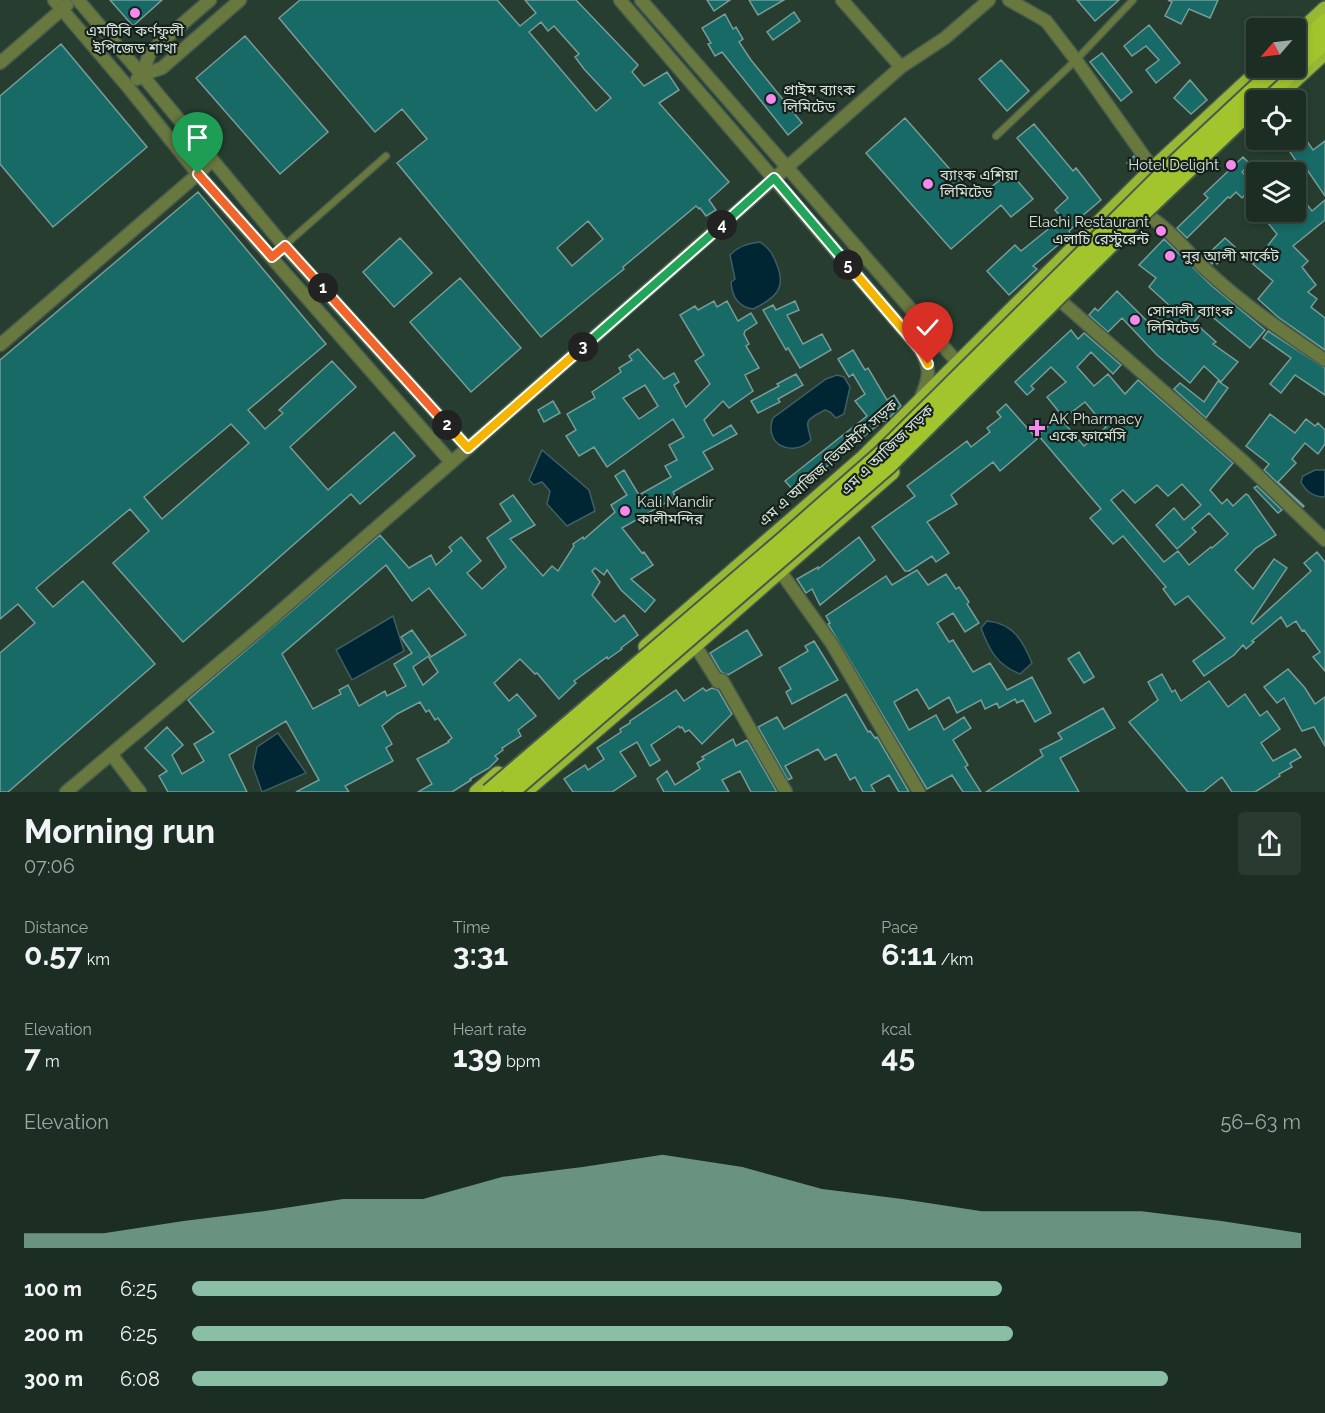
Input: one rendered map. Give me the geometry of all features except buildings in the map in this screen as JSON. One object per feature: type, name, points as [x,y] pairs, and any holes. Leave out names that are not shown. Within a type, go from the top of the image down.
[{"type":"highway","points":[[1306,40],[1325,22]]},
{"type":"highway","points":[[1272,90],[1325,41]]},
{"type":"highway","points":[[489,792],[781,542],[880,454],[1158,179],[1266,78]]},
{"type":"highway","points":[[511,792],[888,466],[1137,218],[1246,114]]},
{"type":"main road","points":[[1306,27],[1325,9]]},
{"type":"main road","points":[[1284,90],[1325,52]]},
{"type":"main road","name":"এম এ আজিজ ভিআইপি সড়ক","points":[[477,792],[862,459],[1153,169],[1252,78]]},
{"type":"main road","name":"এম এ আজিজ সড়ক","points":[[524,792],[878,486],[1149,216],[1246,125]]},
{"type":"street","points":[[0,63],[58,5],[73,0]]},
{"type":"street","points":[[78,0],[285,246],[468,448]]},
{"type":"street","points":[[142,75],[150,52],[210,0]]},
{"type":"street","points":[[128,87],[142,75],[162,68],[240,0]]},
{"type":"street","points":[[620,0],[920,349],[928,364],[928,381],[917,406]]},
{"type":"street","points":[[641,0],[979,386]]},
{"type":"street","points":[[842,0],[901,67]]},
{"type":"street","points":[[66,792],[262,627],[901,67],[945,38],[989,0]]},
{"type":"street","points":[[1009,0],[1046,21],[1153,169]]},
{"type":"street","points":[[58,5],[198,174],[452,462]]},
{"type":"street","points":[[0,345],[212,160]]},
{"type":"street","points":[[1149,216],[1161,224],[1203,267],[1260,316],[1325,360]]},
{"type":"street","points":[[272,257],[285,246]]},
{"type":"street","points":[[1063,303],[1244,462],[1325,540]]},
{"type":"street","points":[[780,571],[832,644],[919,792]]},
{"type":"street","points":[[695,645],[718,682],[722,680],[786,792]]},
{"type":"street","points":[[111,754],[140,792]]},
{"type":"lane","points":[[996,136],[1076,60],[1133,0]]},
{"type":"lane","points":[[285,246],[387,156]]},
{"type":"water","points":[[760,242],[774,258],[780,273],[780,281],[777,292],[753,309],[743,306],[734,296],[731,282],[735,279],[730,255],[736,249]]},
{"type":"water","points":[[837,375],[844,377],[850,387],[844,414],[836,418],[825,410],[810,419],[808,424],[811,440],[803,446],[788,448],[775,441],[771,427],[773,418],[826,379]]},
{"type":"water","points":[[542,450],[589,490],[595,511],[567,526],[547,504],[550,491],[542,482],[534,485],[529,480]]},
{"type":"water","points":[[1315,470],[1325,470],[1325,497],[1311,493],[1301,482],[1303,476]]},
{"type":"water","points":[[393,616],[404,651],[352,680],[336,650]]},
{"type":"water","points":[[987,621],[996,622],[1010,629],[1025,647],[1032,663],[1020,674],[1005,666],[991,650],[981,628]]},
{"type":"water","points":[[278,733],[306,773],[262,792],[253,767],[257,747]]},
{"type":"place","name":"এমটিবি কর্ণফুলী ইপিজেড শাখা","points":[[135,13]]},
{"type":"place","name":"প্রাইম ব্যাংক লিমিটেড","points":[[771,99]]},
{"type":"place","name":"Hotel Delight","points":[[1231,165]]},
{"type":"place","name":"ব্যাংক এশিয়া লিমিটেড","points":[[928,184]]},
{"type":"place","name":"Elachi Restaurant এলাচ‌ি র‌েস্টুর‌েন্ট","points":[[1161,231]]},
{"type":"place","name":"নুর আলী মার্কেট","points":[[1170,256]]},
{"type":"place","name":"সোনালী ব্যাংক লিমিটেড","points":[[1135,320]]},
{"type":"place","name":"AK Pharmacy একে ফার্মেসি","points":[[1037,428]]},
{"type":"place","name":"Kali Mandir কালীমন্দির","points":[[625,511]]},
{"type":"route","points":[[198,174],[272,257],[285,246],[468,448],[774,178],[920,349],[928,364]]}]
